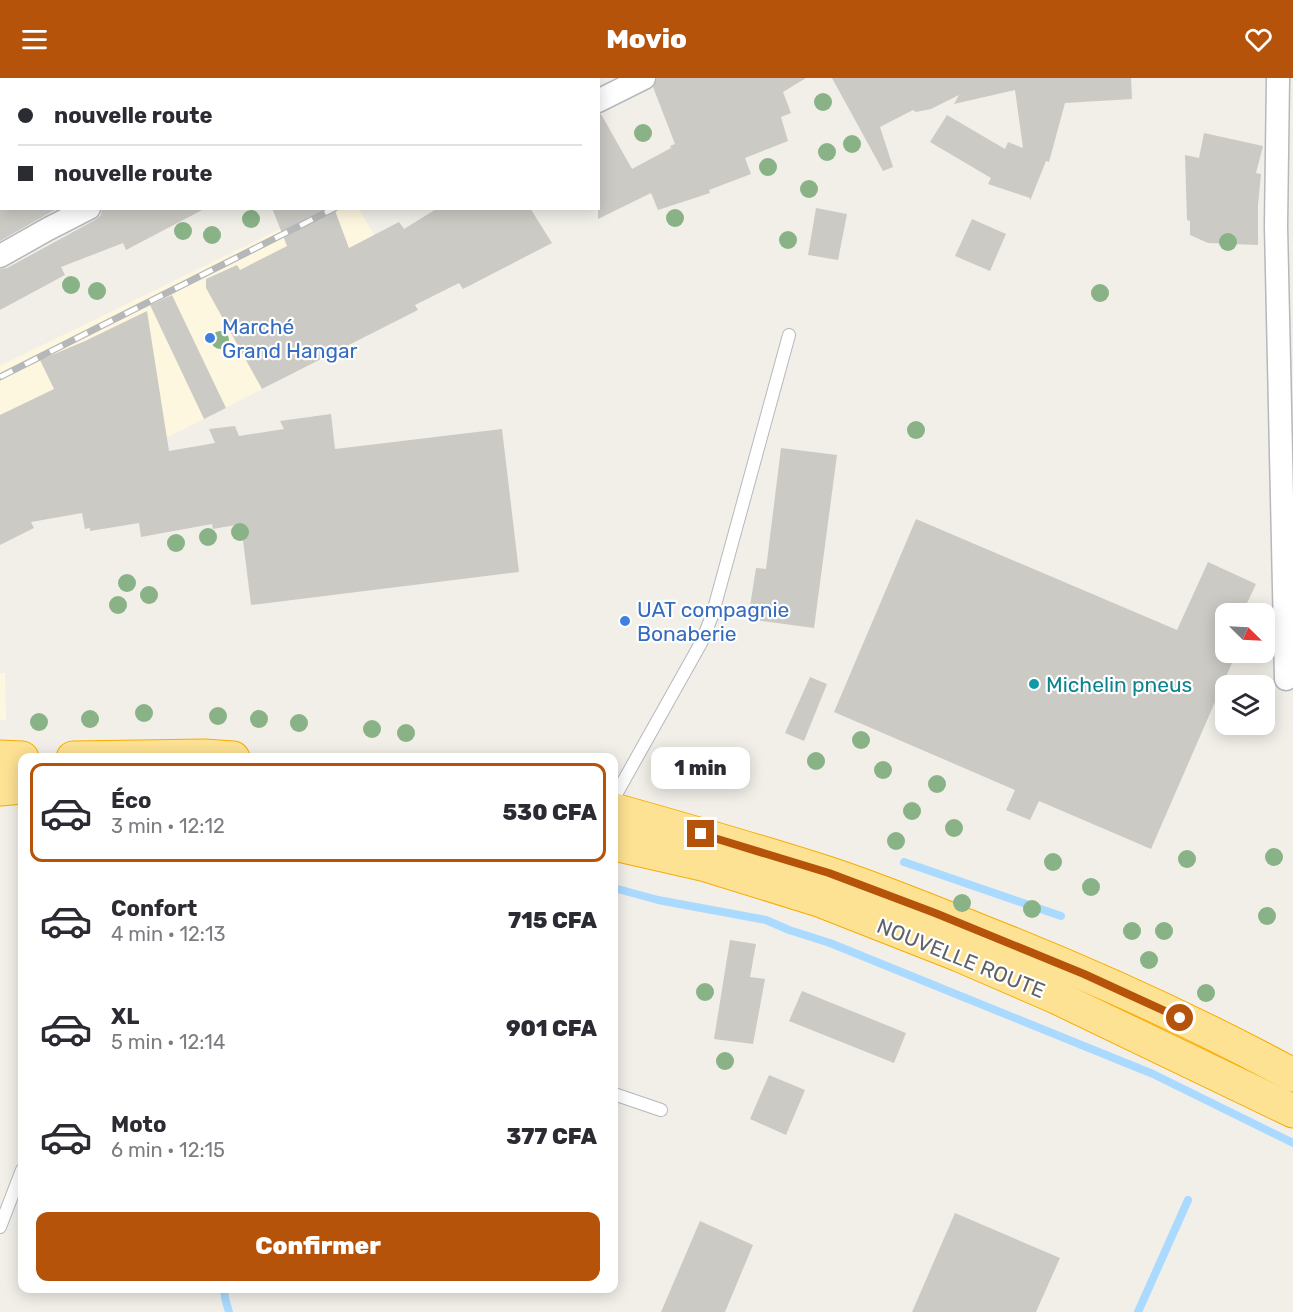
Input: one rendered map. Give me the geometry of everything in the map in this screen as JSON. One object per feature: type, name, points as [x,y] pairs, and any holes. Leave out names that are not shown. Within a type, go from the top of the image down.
[{"type":"highway","points":[[0,758],[18,758]]},
{"type":"highway","points":[[0,789],[18,787]]},
{"type":"highway","name":"NOUVELLE ROUTE","points":[[618,811],[829,873],[935,913],[1104,982],[1293,1075]]},
{"type":"highway","name":"NOUVELLE ROUTE","points":[[618,845],[706,865],[819,900],[959,954],[1293,1112]]},
{"type":"street","points":[[600,100],[644,78]]},
{"type":"street","points":[[1278,78],[1285,172],[1276,226],[1286,679]]},
{"type":"street","points":[[0,256],[85,210]]},
{"type":"lane","points":[[618,791],[701,643],[712,616],[789,335]]},
{"type":"lane","points":[[618,1095],[662,1110]]},
{"type":"lane","points":[[0,1227],[18,1180]]},
{"type":"shaded area","name":"Marché Grand Hangar","points":[[319,210],[360,210],[418,310],[0,522],[0,366]]},
{"type":"shaded area","points":[[0,673],[5,673],[6,720],[0,720]]},
{"type":"building","points":[[657,78],[806,78],[783,92],[791,113],[781,117],[788,141],[745,158],[751,174],[709,190],[710,193],[658,210],[651,193],[598,219],[598,210],[600,210],[600,114],[632,169],[675,144],[653,87]]},
{"type":"building","points":[[832,78],[1131,78],[1132,99],[1065,103],[1049,162],[1046,161],[1030,201],[1030,198],[988,184],[991,178],[930,142],[947,115],[1005,149],[1008,142],[1023,148],[1015,90],[954,104],[959,95],[931,109],[916,112],[913,110],[880,127],[893,167],[883,171]]},
{"type":"building","points":[[1204,133],[1263,146],[1256,173],[1261,174],[1258,245],[1208,243],[1190,235],[1190,221],[1187,220],[1185,155],[1199,158]]},
{"type":"building","points":[[816,208],[847,214],[838,260],[808,255]]},
{"type":"building","points":[[0,210],[54,210],[0,241]]},
{"type":"building","points":[[102,210],[202,210],[126,250],[123,243],[61,267],[65,275],[0,310],[0,269],[7,268],[101,215]]},
{"type":"building","points":[[273,210],[335,210],[349,248],[399,222],[404,229],[435,210],[531,210],[552,243],[463,289],[459,283],[415,305],[418,310],[262,389],[206,288],[206,279],[237,265],[240,270],[287,246]]},
{"type":"building","points":[[972,219],[1006,234],[990,271],[955,256]]},
{"type":"building","points":[[172,295],[226,408],[204,419],[150,305]]},
{"type":"building","points":[[147,311],[169,451],[215,443],[209,429],[235,426],[239,436],[284,429],[280,421],[331,414],[335,449],[502,429],[519,572],[251,605],[241,524],[213,529],[212,524],[141,537],[139,523],[90,531],[90,528],[85,529],[82,513],[31,522],[34,528],[0,545],[0,415],[54,389],[40,360]]},
{"type":"building","points":[[781,448],[837,455],[814,628],[748,619],[756,568],[766,569]]},
{"type":"building","name":"Michelin pneus","points":[[916,519],[1177,630],[1208,562],[1256,584],[1247,603],[1215,603],[1215,663],[1232,663],[1227,675],[1215,675],[1215,702],[1151,849],[1039,801],[1030,820],[1006,810],[1015,790],[834,712]]},
{"type":"building","points":[[810,677],[827,684],[804,741],[785,733]]},
{"type":"building","points":[[730,940],[756,944],[750,977],[765,979],[753,1044],[714,1039]]},
{"type":"building","points":[[802,991],[906,1033],[894,1063],[789,1021]]},
{"type":"building","points":[[769,1075],[805,1090],[786,1135],[750,1119]]},
{"type":"building","points":[[955,1213],[1060,1258],[1036,1312],[912,1312]]},
{"type":"building","points":[[700,1221],[753,1245],[725,1312],[661,1312]]},
{"type":"waterway","points":[[904,862],[1061,916]]},
{"type":"waterway","points":[[618,889],[658,900],[766,920],[830,943],[1153,1074],[1293,1143]]},
{"type":"waterway","points":[[1138,1312],[1188,1200]]},
{"type":"waterway","points":[[224,1293],[229,1312]]},
{"type":"railway","points":[[0,377],[331,210]]},
{"type":"place","name":"Marché Grand Hangar","points":[[210,338]]},
{"type":"place","name":"UAT compagnie Bonaberie","points":[[625,621]]},
{"type":"place","name":"Michelin pneus","points":[[1034,684]]},
{"type":"route","points":[[701,834],[829,873],[935,913],[1044,956],[1180,1018]]}]
